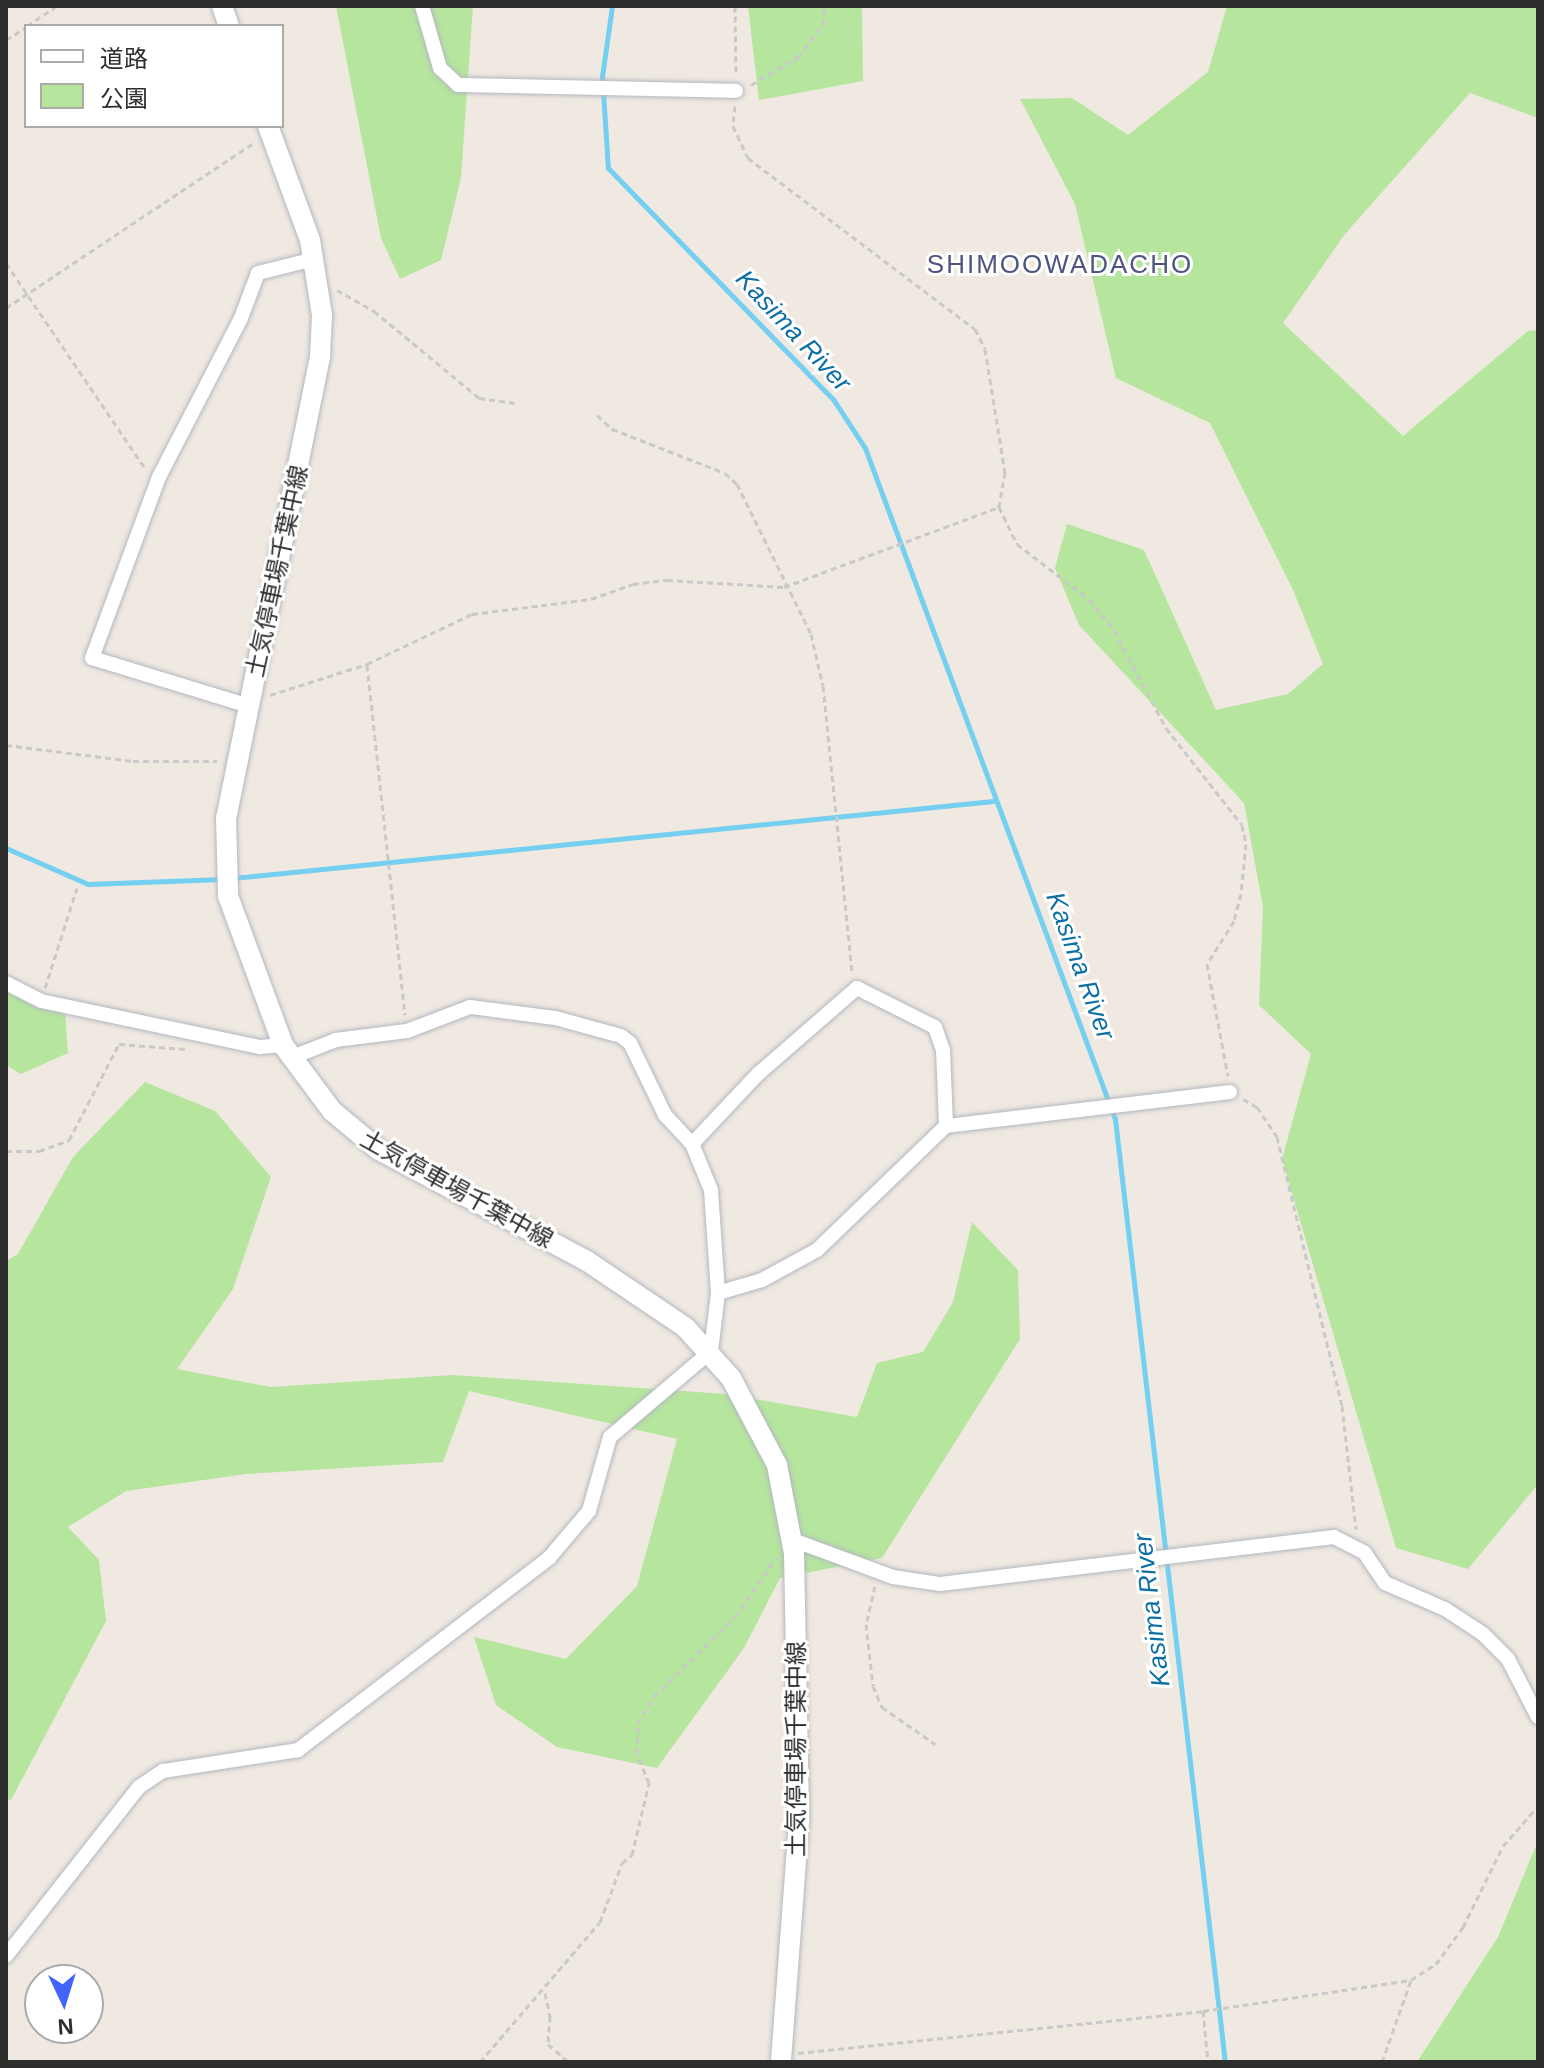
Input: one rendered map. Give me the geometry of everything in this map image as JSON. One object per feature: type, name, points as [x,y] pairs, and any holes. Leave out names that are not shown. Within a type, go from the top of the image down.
[{"type":"main road","name":"土気停車場千葉中線","points":[[269,129],[314,259],[319,282],[320,357],[226,817],[228,896],[286,1051],[332,1111],[379,1150],[587,1261],[652,1301],[711,1351],[777,1465],[793,1546],[799,1821],[781,2058]]},
{"type":"street","points":[[422,6],[440,68],[449,82],[736,91]]},
{"type":"street","points":[[250,701],[92,658],[157,484],[241,318],[258,273],[314,259]]},
{"type":"street","points":[[6,983],[41,1001],[286,1051],[336,1040],[407,1031],[470,1007],[555,1018],[621,1036],[636,1053],[665,1115],[692,1144],[711,1190],[718,1293],[711,1351],[610,1437],[589,1511],[549,1558],[298,1750],[163,1771],[139,1787],[6,1956]]},
{"type":"street","points":[[692,1144],[758,1074],[857,988],[935,1027],[943,1050],[946,1126]]},
{"type":"street","points":[[718,1293],[762,1280],[817,1250],[946,1126],[1230,1092]]},
{"type":"street","points":[[793,1546],[878,1571],[940,1584],[1334,1537],[1357,1546],[1385,1583],[1445,1609],[1483,1634],[1508,1659],[1538,1717]]},
{"type":"path","points":[[30,24],[57,6]]},
{"type":"path","points":[[735,6],[736,91],[733,126],[748,158],[975,329],[985,349],[1005,472],[999,507],[1017,544],[1089,599],[1114,630],[1182,751],[1242,825],[1246,844],[1241,894],[1234,921],[1207,964],[1230,1092],[1257,1107],[1277,1137],[1342,1406],[1357,1546]]},
{"type":"path","points":[[736,91],[771,78],[798,57],[823,24],[825,6]]},
{"type":"path","points":[[6,40],[24,28]]},
{"type":"path","points":[[6,308],[269,129]]},
{"type":"path","points":[[6,263],[157,484]]},
{"type":"path","points":[[319,282],[374,311],[479,398],[515,403]]},
{"type":"path","points":[[597,415],[612,429],[725,473],[737,484],[818,657],[857,988]]},
{"type":"path","points":[[250,701],[367,664],[472,614],[591,599],[633,584],[667,580],[784,587],[999,507]]},
{"type":"path","points":[[367,664],[407,1031]]},
{"type":"path","points":[[6,745],[133,761],[237,762]]},
{"type":"path","points":[[41,1001],[77,888]]},
{"type":"path","points":[[6,1151],[39,1151],[69,1140],[119,1044],[188,1049]]},
{"type":"path","points":[[480,2062],[544,1992],[600,1922],[622,1863],[632,1855],[639,1838],[649,1783],[637,1753],[638,1723],[654,1696],[735,1617],[771,1562],[793,1546]]},
{"type":"path","points":[[878,1571],[866,1624],[873,1686],[882,1707],[935,1744]]},
{"type":"path","points":[[781,2058],[1203,2011],[1411,1980],[1436,1964],[1463,1927],[1503,1846],[1538,1806]]},
{"type":"path","points":[[1382,2062],[1411,1980]]},
{"type":"path","points":[[544,1992],[550,2004],[548,2044],[569,2062]]},
{"type":"path","points":[[1203,2011],[1208,2062]]},
{"type":"green space","points":[[336,6],[473,6],[461,178],[441,260],[400,279],[381,238]]},
{"type":"green space","points":[[748,6],[862,6],[863,81],[759,100]]},
{"type":"green space","points":[[1227,6],[1538,6],[1538,118],[1470,93],[1345,234],[1283,323],[1403,436],[1528,331],[1538,330],[1538,1484],[1468,1569],[1396,1548],[1282,1159],[1311,1054],[1259,1005],[1263,907],[1244,803],[1079,625],[1055,568],[1067,524],[1144,550],[1216,710],[1288,694],[1323,664],[1293,590],[1210,423],[1116,378],[1075,204],[1020,99],[1072,98],[1128,135],[1208,72]]},
{"type":"green space","points":[[6,990],[65,1013],[68,1053],[21,1074],[6,1065]]},
{"type":"green space","points":[[145,1082],[215,1111],[271,1177],[233,1289],[177,1369],[271,1387],[453,1375],[726,1394],[857,1417],[877,1363],[923,1352],[953,1302],[972,1222],[1018,1270],[1020,1339],[882,1558],[780,1578],[744,1648],[657,1768],[557,1747],[496,1705],[474,1637],[566,1659],[637,1586],[677,1439],[469,1391],[443,1462],[246,1474],[126,1491],[68,1527],[99,1560],[106,1621],[11,1800],[6,1800],[6,1261],[18,1254],[73,1157]]},
{"type":"green space","points":[[1538,1841],[1538,2062],[1417,2062],[1498,1937]]},
{"type":"waterway","name":"Kasima River","points":[[612,6],[602,76],[608,168],[833,399],[865,448],[1115,1119],[1225,2062]]},
{"type":"waterway","points":[[233,878],[993,801]]},
{"type":"waterway","points":[[6,848],[88,884],[223,879]]},
{"type":"district","name":"SHIMOOWADACHO","points":[[1060,265]]}]
